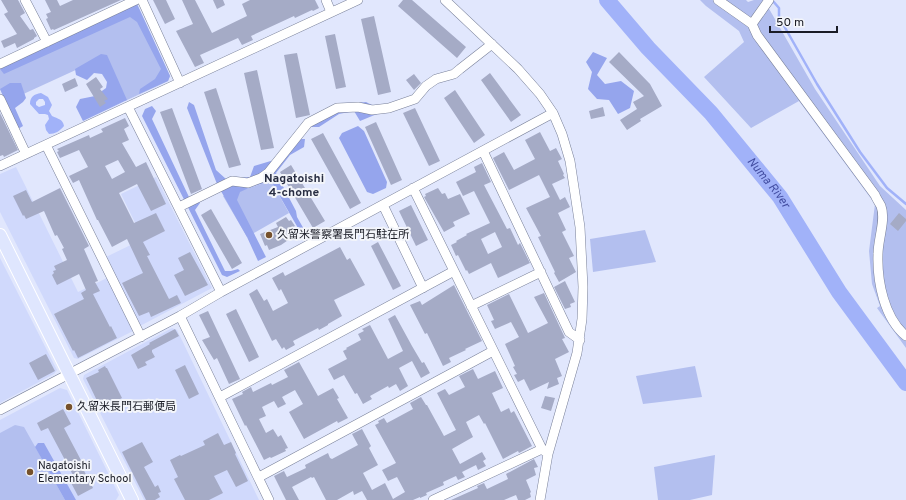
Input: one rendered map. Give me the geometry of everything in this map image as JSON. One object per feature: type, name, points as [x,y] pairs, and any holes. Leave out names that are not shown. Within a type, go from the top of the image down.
[{"type":"main road","points":[[0,235],[70,374],[129,499]]},
{"type":"street","points":[[25,0],[47,42]]},
{"type":"street","points":[[0,64],[136,0]]},
{"type":"street","points":[[142,0],[180,83]]},
{"type":"street","points":[[326,0],[331,12]]},
{"type":"street","points":[[0,166],[358,0]]},
{"type":"street","points":[[445,0],[518,69],[540,94],[552,113],[562,134],[570,161],[580,227],[583,287],[582,319],[580,340],[572,376],[545,452],[540,500]]},
{"type":"street","points":[[718,0],[752,24],[756,35],[875,195],[881,206],[882,220],[878,254],[879,283],[886,305],[899,330],[906,336]]},
{"type":"street","points":[[752,24],[768,2]]},
{"type":"street","points":[[179,207],[232,181],[248,183],[261,178],[268,173],[308,123],[337,108],[358,107],[372,110],[388,108],[415,99],[426,86],[436,79],[454,74],[492,44]]},
{"type":"street","points":[[0,99],[26,154]]},
{"type":"street","points":[[128,107],[221,292]]},
{"type":"street","points":[[0,410],[141,337],[221,292],[552,113]]},
{"type":"street","points":[[46,145],[141,337]]},
{"type":"street","points":[[483,151],[570,332],[580,340]]},
{"type":"street","points":[[413,188],[493,351],[545,452]]},
{"type":"street","points":[[383,205],[423,288]]},
{"type":"street","points":[[220,397],[454,272]]},
{"type":"street","points":[[471,306],[541,272]]},
{"type":"street","points":[[180,316],[269,500]]},
{"type":"street","points":[[259,477],[493,351]]},
{"type":"street","points":[[433,500],[545,452]]},
{"type":"shaded area","points":[[700,0],[746,0],[748,2],[754,0],[764,0],[815,89],[880,186],[906,210],[906,348],[877,308],[880,306],[872,284],[869,251],[875,204],[799,101],[751,128],[704,77],[744,42],[739,31]]},
{"type":"shaded area","points":[[137,4],[170,76],[168,81],[125,101],[104,57],[6,102],[0,89],[0,69]]},
{"type":"shaded area","points":[[137,4],[170,76],[168,81],[139,94],[140,89],[155,79],[161,69],[137,22],[130,17],[4,74],[0,69]]},
{"type":"shaded area","points":[[593,52],[607,58],[597,75],[605,84],[621,81],[634,91],[630,108],[618,114],[609,100],[597,99],[588,89],[592,72],[586,62]]},
{"type":"shaded area","points":[[101,54],[107,55],[127,100],[83,121],[76,107],[80,99],[95,96],[106,88],[107,82],[102,74],[94,73],[87,80],[76,75],[75,69]]},
{"type":"shaded area","points":[[10,83],[21,83],[26,98],[15,108],[23,126],[18,129],[0,89]]},
{"type":"shaded area","points":[[41,93],[48,97],[52,105],[49,111],[52,116],[63,122],[64,126],[55,133],[49,134],[46,130],[45,125],[49,119],[48,115],[39,114],[30,104],[34,95]],"holes":[[[39,99],[43,99],[45,105],[39,107],[36,105],[36,102]]]},
{"type":"shaded area","points":[[189,102],[194,105],[216,170],[226,179],[250,177],[254,166],[284,157],[298,139],[305,139],[304,147],[290,155],[276,173],[305,231],[302,235],[271,181],[240,192],[237,200],[266,257],[258,261],[247,237],[217,184],[187,108]]},
{"type":"shaded area","points":[[366,102],[376,107],[377,114],[360,121],[354,111],[339,114],[319,127],[312,127],[312,120],[334,105]]},
{"type":"shaded area","points":[[152,106],[156,111],[152,119],[189,197],[196,197],[200,203],[195,210],[225,271],[238,269],[240,271],[227,277],[222,275],[142,116],[145,109]]},
{"type":"shaded area","points":[[358,126],[364,131],[387,182],[386,188],[373,194],[367,192],[339,138],[342,133]]},
{"type":"shaded area","points":[[16,167],[78,292],[107,278],[133,331],[78,359],[74,358],[0,212],[0,174]]},
{"type":"shaded area","points":[[156,177],[212,288],[140,326],[106,257],[143,239],[121,194]]},
{"type":"shaded area","points":[[271,181],[289,213],[247,237],[223,196]]},
{"type":"shaded area","points":[[645,230],[656,262],[593,272],[590,239]]},
{"type":"shaded area","points":[[0,258],[57,370],[54,374],[0,403]]},
{"type":"shaded area","points":[[172,328],[177,330],[259,500],[144,500],[83,379],[84,375]]},
{"type":"shaded area","points":[[695,366],[702,397],[643,404],[636,376]]},
{"type":"shaded area","points":[[60,388],[67,390],[119,495],[116,500],[0,500],[0,420]]},
{"type":"shaded area","name":"Nagatoishi Elementary School","points":[[15,425],[24,427],[65,500],[0,500],[0,433]]},
{"type":"shaded area","points":[[38,443],[44,443],[76,500],[65,500],[35,447]]},
{"type":"shaded area","points":[[715,455],[712,495],[690,500],[658,500],[654,467]]},
{"type":"building","points":[[1,0],[18,0],[25,13],[20,16],[30,30],[33,29],[37,36],[34,39],[17,48],[15,43],[4,48],[1,41],[17,34],[4,14],[8,12]]},
{"type":"building","points":[[45,0],[57,0],[60,6],[73,0],[121,0],[51,30],[46,19],[48,18],[46,14],[51,12]]},
{"type":"building","points":[[153,0],[166,0],[175,19],[165,24]]},
{"type":"building","points":[[182,0],[195,0],[212,33],[247,16],[242,4],[250,0],[315,0],[319,8],[295,18],[294,16],[251,36],[253,40],[242,45],[238,38],[200,55],[204,63],[195,67],[176,31],[193,24]]},
{"type":"building","points":[[213,0],[223,0],[225,5],[217,9]]},
{"type":"building","points":[[403,0],[412,0],[466,47],[457,58],[398,6]]},
{"type":"building","points":[[374,16],[391,92],[378,95],[361,19]]},
{"type":"building","points":[[335,34],[346,87],[336,89],[325,36]]},
{"type":"building","points":[[619,52],[650,84],[662,106],[640,119],[641,121],[627,130],[620,120],[637,109],[633,102],[644,96],[609,62]]},
{"type":"building","points":[[297,53],[310,115],[296,118],[284,55]]},
{"type":"building","points":[[257,70],[274,148],[261,150],[244,73]]},
{"type":"building","points":[[490,73],[521,115],[511,122],[481,80]]},
{"type":"building","points":[[414,74],[421,83],[414,90],[406,80]]},
{"type":"building","points":[[96,77],[103,87],[100,89],[108,99],[104,101],[106,103],[100,107],[86,84]]},
{"type":"building","points":[[75,78],[78,86],[65,92],[62,84]]},
{"type":"building","points":[[216,88],[241,165],[229,168],[204,92]]},
{"type":"building","points":[[455,90],[485,135],[474,143],[444,98]]},
{"type":"building","points":[[603,107],[605,116],[591,119],[589,111]]},
{"type":"building","points":[[172,108],[202,189],[191,194],[160,112]]},
{"type":"building","points":[[415,108],[440,161],[429,166],[403,113]]},
{"type":"building","points":[[0,113],[18,150],[4,157],[3,155],[0,156]]},
{"type":"building","points":[[125,118],[129,126],[124,129],[129,140],[122,143],[136,167],[146,162],[166,204],[151,211],[137,184],[119,193],[134,223],[156,213],[165,231],[143,242],[150,255],[147,256],[169,299],[177,295],[181,303],[151,317],[149,312],[139,316],[122,283],[143,273],[127,239],[112,247],[97,220],[79,180],[73,183],[69,176],[88,167],[79,150],[60,158],[57,152],[59,151],[57,149],[89,135],[90,138],[103,132],[101,129]],"holes":[[[118,160],[125,172],[112,179],[105,166]]]},
{"type":"building","points":[[376,122],[402,180],[391,185],[365,127]]},
{"type":"building","points":[[540,132],[550,151],[556,148],[562,159],[558,161],[565,178],[552,184],[560,200],[565,197],[570,207],[558,213],[566,230],[562,232],[574,256],[569,258],[576,272],[559,282],[538,237],[541,236],[526,208],[550,197],[539,175],[509,190],[493,158],[504,152],[514,170],[535,159],[525,140]]},
{"type":"building","points":[[323,133],[361,203],[350,209],[311,139]]},
{"type":"building","points":[[482,163],[491,182],[484,185],[507,229],[510,228],[518,245],[520,243],[530,263],[498,278],[491,263],[469,274],[458,255],[456,256],[451,245],[467,235],[466,234],[490,223],[474,191],[463,196],[456,182],[476,172],[474,167]],"holes":[[[495,232],[502,247],[488,254],[481,239]]]},
{"type":"building","points":[[291,165],[325,221],[313,228],[280,172]]},
{"type":"building","points":[[60,188],[89,246],[84,249],[98,281],[95,282],[100,291],[93,294],[117,338],[78,358],[54,314],[84,299],[81,293],[86,290],[79,274],[57,285],[52,275],[54,273],[53,271],[56,270],[54,266],[67,260],[62,249],[64,248],[57,235],[55,236],[44,211],[26,219],[13,196],[26,190],[32,202]]},
{"type":"building","points":[[438,188],[442,194],[445,193],[448,199],[460,194],[470,214],[453,222],[455,226],[444,232],[424,197],[426,196],[425,194]]},
{"type":"building","points":[[411,205],[428,240],[416,246],[399,211]]},
{"type":"building","points":[[211,209],[242,263],[232,269],[201,215]]},
{"type":"building","points":[[899,213],[906,219],[906,221],[898,231],[890,224]]},
{"type":"building","points":[[286,217],[289,221],[291,220],[295,226],[293,227],[297,234],[281,245],[269,250],[267,245],[265,246],[260,234],[278,227],[276,223]]},
{"type":"building","points":[[378,242],[401,286],[393,290],[371,246]]},
{"type":"building","points":[[340,247],[347,260],[350,258],[365,285],[334,300],[342,316],[319,330],[318,328],[293,341],[295,345],[286,350],[284,347],[282,349],[276,339],[272,341],[249,294],[257,289],[264,301],[267,299],[273,311],[288,303],[281,289],[279,291],[272,278],[283,272],[285,276]]},
{"type":"building","points":[[190,252],[208,285],[185,296],[174,275],[184,270],[178,258]]},
{"type":"building","points":[[565,281],[575,302],[570,304],[571,307],[565,309],[554,287]]},
{"type":"building","points":[[454,285],[482,341],[449,358],[451,362],[443,366],[427,333],[425,334],[410,305],[420,301],[422,305]]},
{"type":"building","points":[[544,293],[565,338],[562,339],[569,352],[555,359],[562,376],[557,378],[559,384],[547,389],[549,382],[530,391],[524,379],[518,382],[514,375],[517,374],[513,367],[515,366],[505,344],[519,337],[511,322],[495,329],[491,321],[494,320],[487,305],[509,294],[528,333],[548,323],[534,297]]},
{"type":"building","points":[[236,309],[259,357],[249,362],[226,314]]},
{"type":"building","points":[[208,311],[240,379],[229,384],[217,358],[214,360],[202,340],[210,337],[199,315]]},
{"type":"building","points":[[395,315],[422,363],[424,362],[430,373],[421,378],[412,361],[399,368],[408,386],[400,391],[396,384],[389,388],[388,386],[370,396],[372,399],[363,404],[357,393],[355,394],[344,375],[334,380],[328,369],[347,359],[343,351],[361,340],[358,334],[364,331],[362,329],[370,325],[388,359],[403,351],[388,319]]},
{"type":"building","points":[[175,329],[179,336],[152,350],[155,357],[145,362],[147,365],[138,369],[131,355]]},
{"type":"building","points":[[46,354],[55,371],[38,380],[29,363]]},
{"type":"building","points":[[299,362],[318,396],[333,388],[339,398],[337,399],[348,418],[338,423],[337,421],[304,439],[289,412],[303,404],[295,390],[282,397],[286,404],[278,408],[274,401],[262,407],[266,416],[259,419],[266,433],[273,429],[278,437],[281,435],[288,448],[285,449],[286,451],[264,460],[232,399],[243,394],[242,392],[251,387],[253,392],[288,377],[284,370]]},
{"type":"building","points":[[185,365],[199,394],[189,399],[175,370]]},
{"type":"building","points":[[105,366],[122,398],[101,409],[86,378],[99,372],[98,370]]},
{"type":"building","points":[[473,369],[478,379],[495,371],[503,388],[492,393],[501,412],[509,408],[511,413],[514,411],[532,446],[503,459],[485,423],[484,424],[479,415],[466,422],[473,437],[452,449],[460,464],[482,452],[486,459],[483,461],[486,466],[478,470],[476,465],[462,472],[465,477],[458,480],[456,476],[443,482],[444,485],[426,493],[427,495],[413,500],[367,500],[362,491],[354,495],[353,491],[337,500],[326,500],[314,477],[311,477],[292,487],[299,500],[286,500],[274,476],[284,471],[287,477],[306,468],[305,465],[328,453],[332,459],[358,445],[352,434],[362,429],[371,446],[369,448],[378,465],[363,473],[372,490],[385,483],[393,499],[405,492],[397,477],[388,481],[382,470],[396,463],[375,425],[379,423],[378,421],[384,418],[387,423],[413,409],[410,403],[421,397],[444,436],[456,430],[437,393],[445,389],[449,395],[465,387],[459,376]]},
{"type":"building","points":[[545,396],[555,398],[551,411],[541,408]]},
{"type":"building","points":[[63,409],[71,424],[64,428],[83,464],[81,465],[93,488],[78,496],[69,479],[74,477],[48,428],[41,431],[37,423]]},
{"type":"building","points":[[218,433],[224,445],[231,442],[248,481],[236,487],[227,470],[214,476],[223,493],[209,500],[185,500],[174,479],[178,477],[170,460],[205,445],[203,441]]},
{"type":"building","points":[[142,442],[153,462],[144,467],[155,487],[158,485],[161,492],[158,493],[160,497],[155,500],[146,500],[122,452]]},
{"type":"building","points":[[534,459],[538,467],[534,468],[536,475],[526,480],[531,492],[531,497],[525,500],[518,500],[516,495],[504,500],[451,500],[478,488],[477,486],[484,483],[487,489],[508,479],[506,474]]},
{"type":"waterway","name":"Numa River","points":[[607,0],[648,48],[711,113],[780,197],[839,292],[906,383]]},
{"type":"waterway","points":[[772,0],[779,8],[779,17],[817,84],[860,152],[887,188],[906,204]]},
{"type":"place","name":"久留米警察署長門石駐在所","points":[[269,235]]},
{"type":"place","name":"久留米長門石郵便局","points":[[69,407]]},
{"type":"place","name":"Nagatoishi Elementary School","points":[[30,472]]},
{"type":"district","name":"Nagatoishi 4-chome","points":[[294,186]]}]
